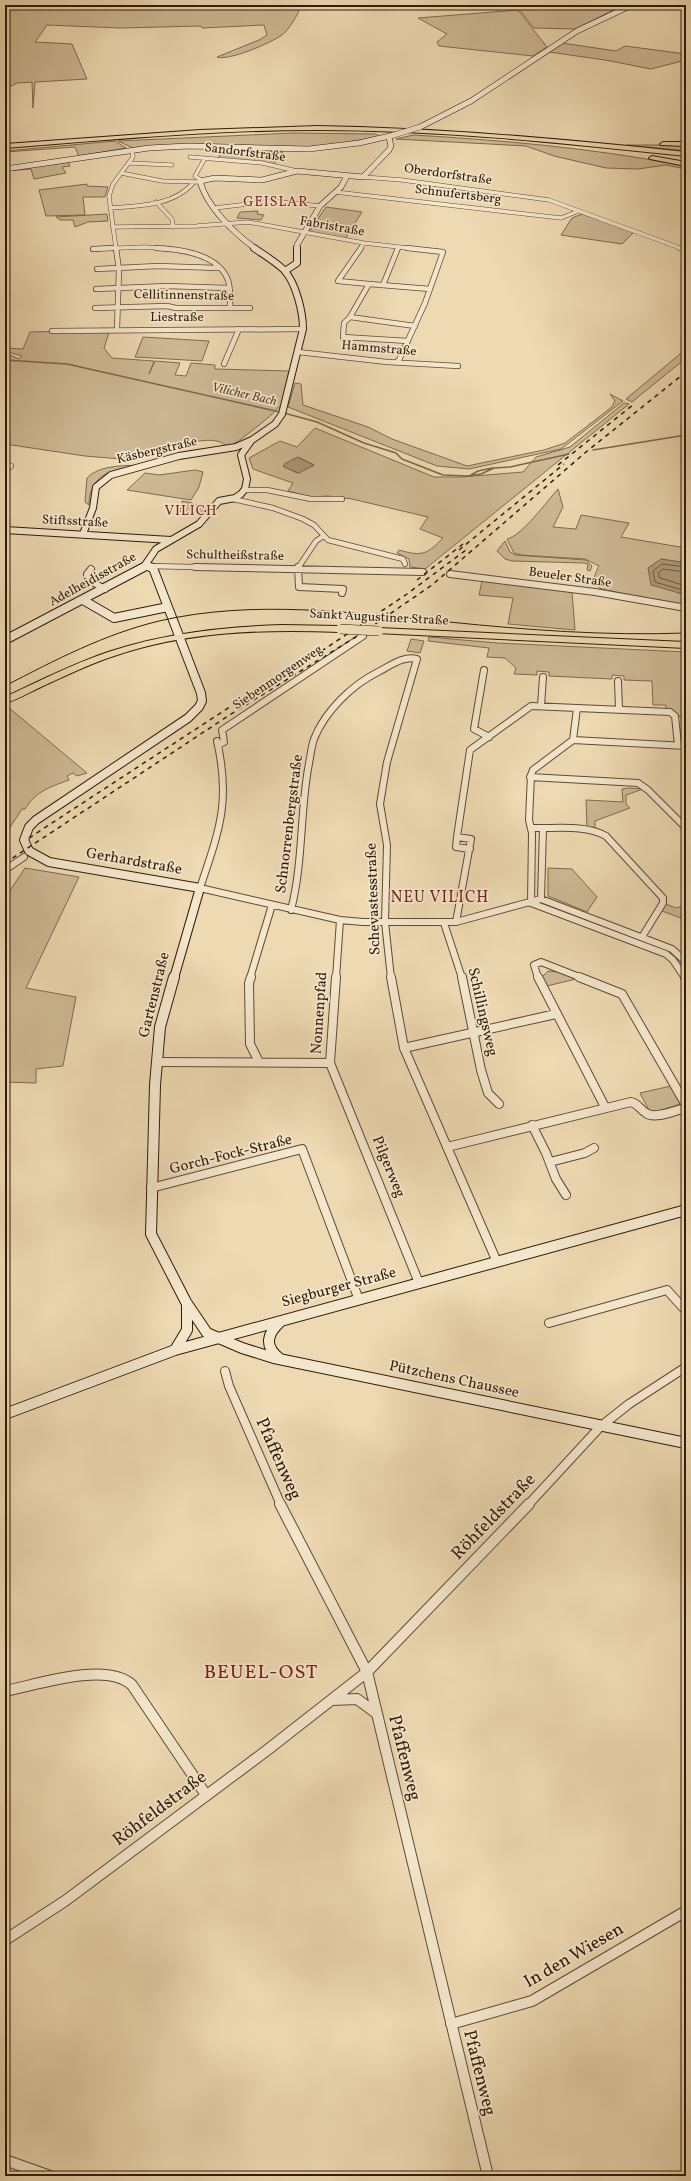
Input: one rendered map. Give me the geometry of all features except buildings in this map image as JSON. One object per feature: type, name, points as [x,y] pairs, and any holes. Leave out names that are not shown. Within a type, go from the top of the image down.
[{"type":"highway","points":[[5,147],[185,132],[315,128],[452,132],[580,142],[686,154]]},
{"type":"highway","points":[[5,147],[184,134],[314,131],[449,135],[558,143],[686,157]]},
{"type":"highway","points":[[580,142],[686,144]]},
{"type":"highway","points":[[558,143],[686,164]]},
{"type":"main road","name":"Sankt Augustiner Straße","points":[[5,696],[112,654],[181,636],[243,628],[278,627],[379,630],[686,645]]},
{"type":"main road","name":"Sankt Augustiner Straße","points":[[5,700],[75,668]]},
{"type":"street","points":[[5,169],[132,150],[188,146],[309,149],[375,140],[392,136],[420,127],[472,101],[577,31],[632,5]]},
{"type":"street","points":[[363,177],[389,150],[392,136]]},
{"type":"street","points":[[375,140],[390,144]]},
{"type":"street","points":[[117,329],[119,288],[118,268],[109,196],[110,189],[133,157],[132,150]]},
{"type":"street","name":"Sandorfstraße","points":[[190,157],[258,163],[297,171]]},
{"type":"street","points":[[205,158],[195,176],[202,190],[226,223],[241,238],[285,270],[297,294],[303,321],[303,330],[283,413],[274,424],[252,440],[243,452]]},
{"type":"street","points":[[130,163],[172,165]]},
{"type":"street","name":"Oberdorfstraße","points":[[198,182],[215,178],[262,180],[297,171],[402,180],[549,200],[576,212],[686,250]]},
{"type":"street","points":[[121,173],[162,181],[198,182]]},
{"type":"street","points":[[285,270],[297,263],[297,245],[320,206],[335,192],[347,176]]},
{"type":"street","points":[[110,208],[156,202],[180,196],[198,182]]},
{"type":"street","name":"Schnufertsberg","points":[[335,192],[561,218],[576,212]]},
{"type":"street","points":[[214,208],[272,201],[320,206]]},
{"type":"street","points":[[156,202],[172,220],[173,227]]},
{"type":"street","name":"Fabristraße","points":[[112,227],[173,227],[256,222],[305,233],[364,243],[398,248],[441,251],[444,254],[430,289]]},
{"type":"street","points":[[364,243],[338,281],[430,289],[415,326],[396,362]]},
{"type":"street","points":[[93,249],[150,247],[169,249],[200,257],[219,268],[227,277],[230,308]]},
{"type":"street","points":[[383,285],[398,248]]},
{"type":"street","points":[[97,269],[219,268]]},
{"type":"street","points":[[369,284],[350,317],[344,323],[343,337],[408,341]]},
{"type":"street","points":[[96,289],[229,288]]},
{"type":"street","name":"Cellitinnenstraße","points":[[95,308],[167,306],[180,308],[250,308]]},
{"type":"street","points":[[350,317],[415,326]]},
{"type":"street","name":"Liestraße","points":[[52,331],[117,329],[303,330]]},
{"type":"street","points":[[224,364],[239,329]]},
{"type":"street","name":"Hammstraße","points":[[298,352],[396,362],[458,366]]},
{"type":"street","name":"Käsbergstraße","points":[[83,534],[93,508],[94,494],[102,481],[121,471],[151,465],[179,456],[236,447],[252,440]]},
{"type":"street","points":[[236,447],[243,452],[248,480],[245,490],[267,490],[312,499],[342,499]]},
{"type":"street","points":[[5,464],[11,466],[5,471]]},
{"type":"street","name":"Adelheidisstraße","points":[[6,639],[146,566],[154,551],[171,540],[185,534],[205,519],[220,500],[233,499],[245,490]]},
{"type":"street","points":[[233,499],[260,505],[308,521],[316,526],[322,537],[328,540],[392,555],[403,559],[405,564]]},
{"type":"street","name":"Stiftsstraße","points":[[5,530],[171,540]]},
{"type":"street","name":"Schultheißstraße","points":[[322,537],[316,541],[298,569],[299,586],[343,589],[342,593]]},
{"type":"street","points":[[144,538],[154,541],[156,544],[154,551]]},
{"type":"street","name":"Schultheißstraße","points":[[154,551],[154,558],[171,566]]},
{"type":"street","name":"Schultheißstraße","points":[[146,566],[423,572]]},
{"type":"street","name":"Gerhardstraße","points":[[146,566],[153,568],[181,636],[202,694],[201,703],[198,709],[175,727],[39,818],[26,831],[24,844],[28,851],[34,856],[49,862],[200,888],[340,920],[385,922],[456,922],[469,920],[541,899]]},
{"type":"street","points":[[91,569],[87,574],[87,579],[104,589]]},
{"type":"street","name":"Beueler Straße","points":[[450,574],[595,592],[686,608]]},
{"type":"street","points":[[83,600],[114,618],[168,607]]},
{"type":"street","name":"Siebenmorgenweg","points":[[218,743],[224,742],[222,730],[363,636]]},
{"type":"street","name":"Schevastesstraße","points":[[399,660],[408,657],[417,659],[387,762],[380,804],[380,817],[387,845],[385,922],[392,987],[404,1048],[497,1262]]},
{"type":"street","name":"Schnorrenbergstraße","points":[[291,910],[298,882],[305,787],[314,739],[324,721],[342,698],[374,674],[399,660]]},
{"type":"street","points":[[484,670],[474,729],[489,737]]},
{"type":"street","points":[[541,706],[543,677]]},
{"type":"street","points":[[618,681],[619,709]]},
{"type":"street","points":[[470,849],[456,847],[470,750],[531,706],[671,712],[675,716],[678,745]]},
{"type":"street","points":[[573,740],[577,708]]},
{"type":"street","points":[[686,746],[573,740],[533,770],[530,778],[529,820],[531,828],[531,903],[658,951],[673,960],[686,979]]},
{"type":"street","name":"Gartenstraße","points":[[217,1339],[207,1333],[186,1302],[151,1234],[151,1188],[157,1062],[163,1016],[215,838],[224,799],[218,743]]},
{"type":"street","points":[[530,778],[638,783],[648,790],[686,828]]},
{"type":"street","points":[[531,828],[589,830],[602,833],[661,894],[663,903],[642,937]]},
{"type":"street","points":[[543,828],[541,899],[672,949],[683,955],[686,962]]},
{"type":"street","points":[[456,922],[471,839],[457,837]]},
{"type":"street","points":[[5,870],[24,857]]},
{"type":"street","points":[[259,1062],[250,1044],[248,992],[254,964],[272,905]]},
{"type":"street","name":"Nonnenpfad","points":[[157,1062],[330,1063],[340,920]]},
{"type":"street","name":"Schillingsweg","points":[[444,923],[462,978],[488,1093],[499,1104]]},
{"type":"street","points":[[673,960],[683,955]]},
{"type":"street","points":[[606,1107],[556,1014],[534,970],[534,965],[541,962],[622,994],[686,1105]]},
{"type":"street","points":[[404,1048],[556,1014]]},
{"type":"street","name":"Pilgerweg","points":[[330,1063],[419,1283]]},
{"type":"street","points":[[447,1147],[631,1102],[638,1104],[645,1113],[652,1116],[686,1108]]},
{"type":"street","points":[[532,1126],[550,1162],[551,1171],[566,1195]]},
{"type":"street","points":[[550,1162],[584,1153],[594,1148]]},
{"type":"street","name":"Gorch-Fock-Straße","points":[[151,1188],[302,1149],[359,1300]]},
{"type":"street","name":"Siegburger Straße","points":[[5,1414],[175,1350],[686,1210]]},
{"type":"street","points":[[549,1323],[667,1290],[686,1311]]},
{"type":"street","name":"Gartenstraße","points":[[175,1350],[187,1330],[186,1302]]},
{"type":"street","points":[[281,1359],[272,1353],[268,1347],[267,1337],[272,1328],[284,1320]]},
{"type":"street","name":"Pützchens Chaussee","points":[[217,1339],[281,1359],[686,1444]]},
{"type":"street","name":"Röhfeldstraße","points":[[5,1940],[65,1901],[368,1672],[560,1472],[600,1427],[629,1404],[686,1367]]},
{"type":"street","name":"Pfaffenweg","points":[[225,1371],[229,1386],[272,1486],[368,1672],[376,1713],[488,2176]]},
{"type":"street","points":[[5,1691],[78,1678],[104,1675],[119,1676],[132,1685],[206,1795]]},
{"type":"street","points":[[332,1700],[357,1699],[376,1713]]},
{"type":"street","name":"In den Wiesen","points":[[451,2024],[532,2001],[686,1911]]},
{"type":"street","points":[[5,2160],[50,2176]]},
{"type":"shaded area","points":[[5,5],[314,5],[300,8],[287,30],[277,38],[260,47],[223,58],[217,57],[259,40],[267,35],[264,25],[202,28],[201,26],[120,28],[47,25],[35,42],[72,44],[87,79],[35,82],[33,108],[32,82],[17,83],[5,89]]},
{"type":"shaded area","points":[[549,5],[624,5],[575,29],[534,28],[519,9],[533,9]]},
{"type":"shaded area","points":[[518,10],[547,47],[533,56],[439,46],[437,42],[447,34],[418,18]]},
{"type":"shaded area","points":[[562,43],[616,51],[625,46],[686,54],[686,60],[651,69],[605,60],[549,52]]},
{"type":"shaded area","points":[[293,133],[376,134],[380,137],[316,147],[133,148],[118,141]]},
{"type":"shaded area","points":[[413,135],[479,139],[578,149],[643,158],[686,166],[686,169],[666,165],[638,169],[606,168],[554,156],[526,146],[396,139]]},
{"type":"shaded area","points":[[115,141],[126,148],[79,156],[75,147],[5,152],[5,151]]},
{"type":"shaded area","points":[[627,145],[686,145],[686,151]]},
{"type":"shaded area","points":[[223,149],[283,152],[274,164],[218,158]]},
{"type":"shaded area","points":[[68,162],[70,166],[62,167],[66,173],[34,179],[31,169],[5,171]]},
{"type":"shaded area","points":[[87,184],[87,186],[108,187],[105,197],[83,197],[85,215],[46,216],[39,190]]},
{"type":"shaded area","points":[[326,207],[362,212],[345,239],[309,232]]},
{"type":"shaded area","points":[[258,211],[257,214],[264,215],[261,220],[237,218],[240,212]]},
{"type":"shaded area","points":[[107,214],[108,221],[88,222],[75,227],[73,220],[60,220],[56,217]]},
{"type":"shaded area","points":[[582,214],[634,232],[622,244],[561,235],[572,218]]},
{"type":"shaded area","points":[[110,330],[104,348],[112,358],[154,361],[149,374],[155,361],[180,363],[175,375],[186,376],[191,363],[215,365],[215,369],[289,371],[283,401],[281,405],[265,420],[227,448],[218,441],[204,440],[177,445],[177,448],[137,453],[121,459],[85,456],[5,444],[5,353],[19,359],[22,356],[5,351],[5,348],[23,349],[30,332]]},
{"type":"shaded area","points":[[143,337],[209,341],[202,361],[135,357]]},
{"type":"shaded area","points":[[686,349],[686,358],[632,402],[626,399]]},
{"type":"shaded area","points":[[295,383],[301,384],[303,405],[368,427],[392,439],[467,466],[544,450],[565,443],[612,407],[615,401],[610,394],[623,401],[561,449],[469,469],[437,466],[288,407]]},
{"type":"shaded area","points":[[624,403],[629,404],[425,569],[410,567],[409,559],[397,553],[399,550],[424,553],[433,548],[443,538],[420,529],[428,517],[352,499],[328,496],[311,497],[288,491],[293,483],[253,469],[249,458],[280,441],[297,447],[315,428],[434,477],[462,477],[523,472],[536,457],[570,447]],"holes":[[[298,457],[314,465],[297,473],[283,466]]]},
{"type":"shaded area","points":[[144,465],[115,470],[106,474],[94,485],[90,494],[89,505],[85,502],[87,478],[92,473],[106,468]]},
{"type":"shaded area","points":[[195,470],[203,472],[199,487],[191,500],[127,490],[145,473],[159,475]]},
{"type":"shaded area","points":[[558,489],[563,507],[553,527],[576,529],[581,515],[629,523],[621,537],[686,548],[686,563],[661,559],[676,592],[686,595],[686,606],[601,589],[596,584],[594,579],[599,566],[585,559],[521,555],[514,553],[507,539],[520,532]]},
{"type":"shaded area","points":[[182,501],[195,505],[210,505],[205,514],[176,511],[183,507]]},
{"type":"shaded area","points":[[505,541],[510,552],[515,555],[586,560],[592,566],[590,571],[587,570],[588,564],[584,563],[512,561],[505,559],[497,551]]},
{"type":"shaded area","points":[[482,581],[572,592],[575,630],[508,624],[513,598],[479,595]]},
{"type":"shaded area","points":[[429,637],[497,643],[686,652],[686,718],[680,717],[675,712],[666,709],[666,705],[653,705],[652,681],[624,680],[624,676],[612,675],[612,679],[549,676],[549,672],[537,671],[537,675],[514,674],[516,668],[505,658],[487,657],[489,648],[428,641]]},
{"type":"shaded area","points":[[411,639],[424,641],[420,653],[407,651]]},
{"type":"shaded area","points":[[8,707],[87,773],[77,776],[73,773],[67,776],[69,780],[44,790],[29,803],[25,809],[22,809],[5,835],[5,708]]},
{"type":"shaded area","points":[[622,789],[643,789],[626,795],[626,804],[630,808],[595,821],[595,828],[587,828],[586,800],[623,802]]},
{"type":"shaded area","points":[[25,868],[79,877],[26,988],[76,997],[63,1066],[36,1069],[36,1083],[5,1082],[5,898]]},
{"type":"shaded area","points":[[548,868],[572,869],[597,897],[587,912],[548,896]]},
{"type":"shaded area","points":[[666,904],[676,908],[686,905],[686,920],[662,911]]},
{"type":"shaded area","points":[[548,971],[559,972],[576,979],[547,986],[542,977]]},
{"type":"shaded area","points":[[671,1086],[680,1104],[654,1112],[649,1110],[640,1093]]},
{"type":"water","points":[[298,457],[314,465],[299,473],[284,467],[284,464]]},
{"type":"water","points":[[661,559],[686,563],[686,595],[651,585],[648,568]]},
{"type":"waterway","name":"Vilicher Bach","points":[[5,360],[67,364],[280,412]]},
{"type":"waterway","name":"Vilicher Bach","points":[[284,413],[317,422],[364,443],[396,453],[402,459],[443,475],[468,476],[481,474],[494,468],[510,467],[569,454]]},
{"type":"waterway","name":"Vilicher Bach","points":[[593,450],[686,435]]},
{"type":"waterway","name":"Vilicher Bach","points":[[471,475],[478,471],[492,468]]},
{"type":"tram line","points":[[5,686],[61,657],[100,640],[139,626],[195,614],[231,611],[267,609],[340,612],[567,632],[626,634],[686,633]]},
{"type":"railway","points":[[5,863],[228,716],[359,635],[432,585],[586,452],[686,372]]},
{"type":"railway","points":[[558,465],[634,404]]},
{"type":"railway","points":[[459,550],[564,464]]},
{"type":"railway","points":[[417,580],[463,544]]},
{"type":"railway","points":[[314,656],[407,594],[466,550]]},
{"type":"railway","points":[[29,838],[317,650]]},
{"type":"district","name":"GEISLAR","points":[[276,202]]},
{"type":"district","name":"VILICH","points":[[191,511]]},
{"type":"district","name":"NEU VILICH","points":[[440,898]]},
{"type":"district","name":"BEUEL-OST","points":[[261,1673]]}]
